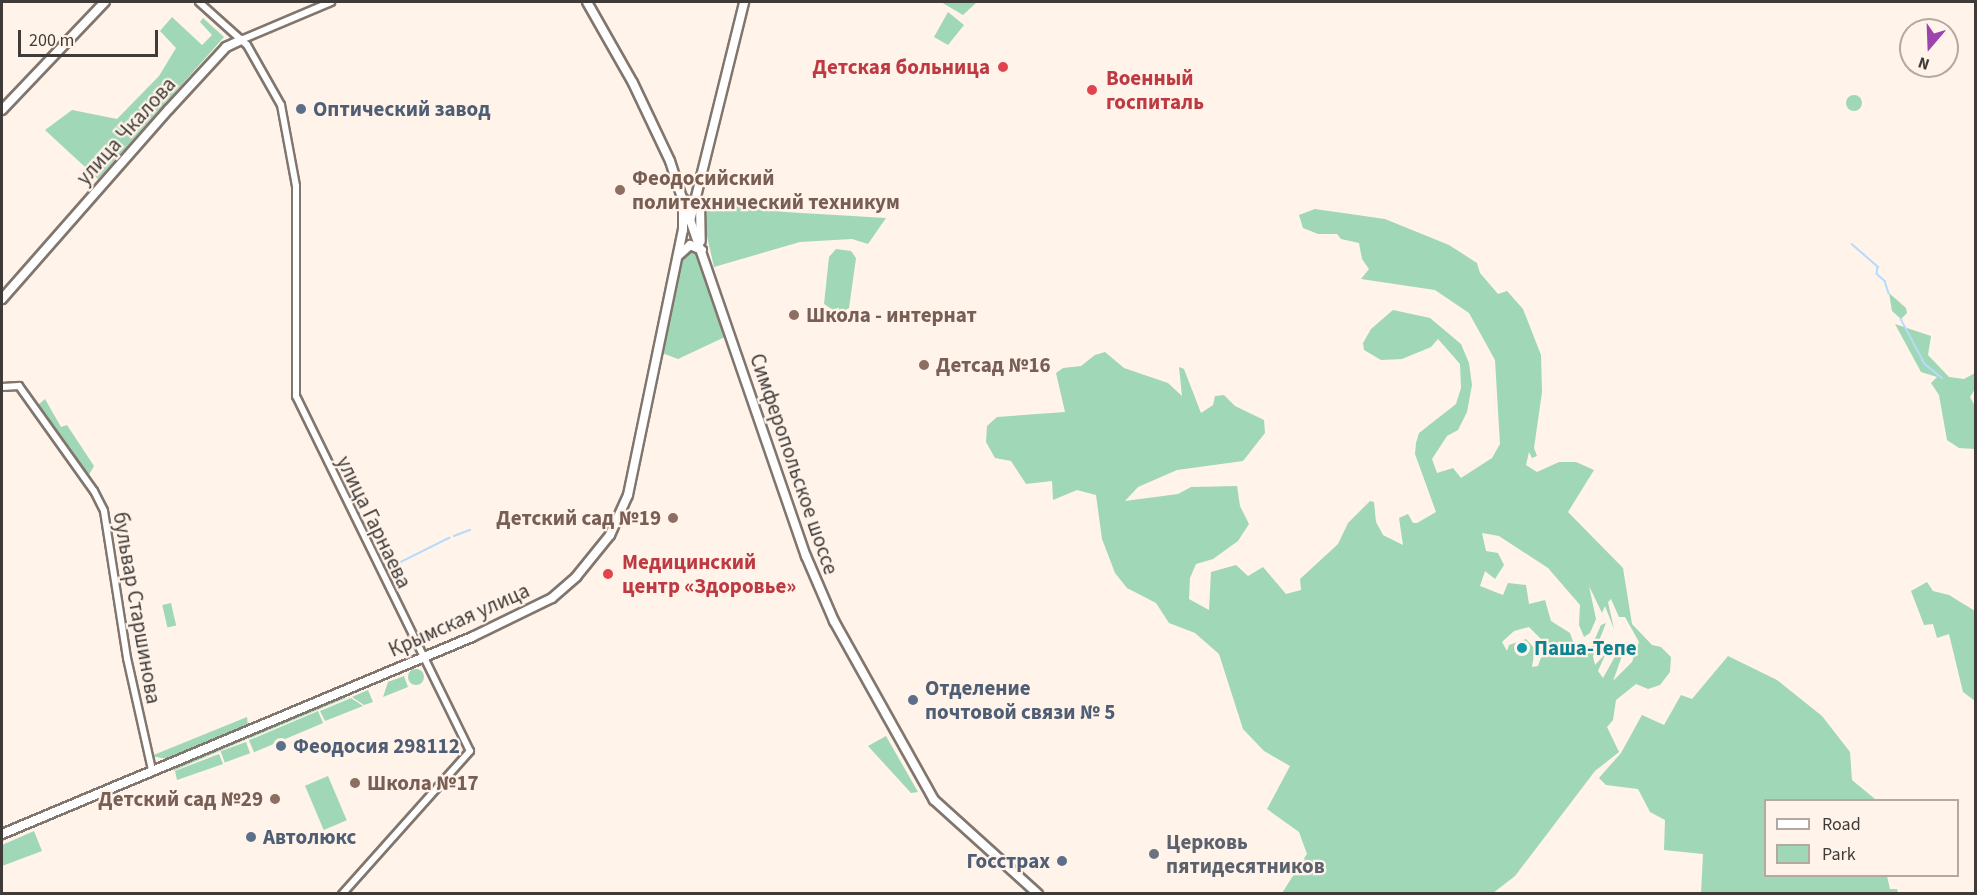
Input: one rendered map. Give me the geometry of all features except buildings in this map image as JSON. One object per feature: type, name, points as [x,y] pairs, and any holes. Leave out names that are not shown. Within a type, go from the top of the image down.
[{"type":"main road","points":[[2,110],[105,2]]},
{"type":"main road","name":"Симферопольское шоссе","points":[[587,2],[633,83],[670,161],[806,556],[834,621],[934,800],[1038,894]]},
{"type":"main road","points":[[677,256],[690,245],[702,251],[700,195],[744,2]]},
{"type":"main road","name":"улица Чкалова","points":[[2,299],[226,47],[241,40]]},
{"type":"main road","points":[[682,200],[691,205],[700,195]]},
{"type":"main road","name":"Крымская улица","points":[[2,834],[423,658],[552,598],[576,577],[610,535],[636,465],[677,256],[700,195]]},
{"type":"main road","points":[[677,256],[684,224],[682,200]]},
{"type":"street","points":[[199,2],[241,40]]},
{"type":"street","name":"улица Чкалова","points":[[241,40],[331,2]]},
{"type":"street","name":"улица Гарнаева","points":[[241,40],[281,105],[296,186],[296,396],[470,751],[342,894]]},
{"type":"street","name":"бульвар Старшинова","points":[[2,387],[19,386],[93,489],[104,511],[127,658],[152,770]]},
{"type":"green space","points":[[941,2],[977,2],[963,15]]},
{"type":"green space","points":[[948,12],[964,25],[948,45],[934,37]]},
{"type":"green space","points":[[172,17],[202,45],[212,35],[200,22],[203,18],[224,37],[98,179],[45,130],[72,110],[117,119],[159,76],[176,48],[160,31]]},
{"type":"green space","points":[[1854,95],[1860,97],[1862,103],[1860,109],[1854,111],[1848,109],[1846,103],[1848,97]]},
{"type":"green space","points":[[705,197],[785,212],[886,218],[868,244],[852,239],[800,242],[714,267],[703,219]]},
{"type":"green space","points":[[1315,209],[1385,219],[1449,245],[1477,263],[1480,273],[1498,294],[1507,291],[1523,309],[1541,355],[1542,392],[1534,448],[1537,456],[1532,458],[1529,452],[1526,465],[1537,472],[1559,462],[1576,462],[1594,470],[1568,512],[1623,568],[1632,624],[1652,645],[1661,647],[1671,657],[1670,672],[1660,685],[1648,689],[1636,684],[1616,700],[1613,720],[1607,727],[1619,752],[1595,771],[1515,876],[1493,893],[1282,893],[1307,854],[1299,832],[1267,809],[1290,766],[1264,751],[1243,729],[1219,654],[1195,633],[1169,623],[1156,603],[1127,588],[1115,573],[1102,539],[1096,495],[1077,490],[1053,500],[1052,481],[1026,484],[1011,461],[995,458],[986,442],[987,426],[997,417],[1065,412],[1056,373],[1063,368],[1081,366],[1095,355],[1105,352],[1124,368],[1168,383],[1182,396],[1179,367],[1184,369],[1201,413],[1213,405],[1215,396],[1224,395],[1235,406],[1264,420],[1265,433],[1243,461],[1177,470],[1138,487],[1125,501],[1178,494],[1191,487],[1237,486],[1240,506],[1249,524],[1238,541],[1213,559],[1196,564],[1190,578],[1189,599],[1209,610],[1211,572],[1236,565],[1248,576],[1263,567],[1286,594],[1301,590],[1300,579],[1338,544],[1348,523],[1370,501],[1374,502],[1376,522],[1383,535],[1403,545],[1399,518],[1408,514],[1413,523],[1417,523],[1436,512],[1415,454],[1416,443],[1419,433],[1456,404],[1461,388],[1460,364],[1438,339],[1431,347],[1402,359],[1381,360],[1364,350],[1363,343],[1371,329],[1393,310],[1430,318],[1461,344],[1469,363],[1472,385],[1467,412],[1458,430],[1447,436],[1432,459],[1437,473],[1453,468],[1461,478],[1492,458],[1500,444],[1495,360],[1469,313],[1435,290],[1361,279],[1369,269],[1362,259],[1359,243],[1341,239],[1337,234],[1318,234],[1303,228],[1299,215]],"holes":[[[1482,533],[1499,536],[1548,568],[1580,605],[1579,625],[1584,637],[1590,633],[1596,619],[1589,586],[1602,613],[1605,606],[1614,629],[1608,602],[1611,599],[1619,617],[1625,617],[1639,642],[1632,662],[1613,681],[1627,642],[1622,644],[1603,678],[1598,671],[1606,653],[1595,665],[1593,656],[1606,623],[1601,625],[1591,648],[1576,650],[1570,633],[1551,621],[1545,600],[1529,604],[1526,585],[1508,583],[1503,595],[1480,586],[1485,571],[1495,579],[1504,565],[1498,553],[1486,551]],[[1529,627],[1540,638],[1544,649],[1538,666],[1532,667],[1535,649],[1526,639],[1509,645],[1507,651],[1502,642],[1514,631]]]},
{"type":"green space","points":[[692,249],[697,251],[727,336],[678,359],[662,353],[679,266],[683,254]]},
{"type":"green space","points":[[836,249],[851,251],[856,258],[849,308],[839,314],[824,304],[829,257]]},
{"type":"green space","points":[[1889,293],[1906,308],[1907,313],[1901,319],[1892,311]]},
{"type":"green space","points":[[1895,324],[1931,336],[1928,355],[1949,377],[1964,379],[1975,373],[1975,389],[1970,397],[1975,406],[1975,449],[1959,448],[1947,440],[1939,395],[1931,383],[1937,377],[1921,372]]},
{"type":"green space","points":[[45,399],[61,427],[67,425],[94,466],[87,478],[38,405]]},
{"type":"green space","points":[[1927,582],[1933,591],[1949,595],[1975,611],[1975,701],[1963,692],[1949,634],[1937,638],[1933,624],[1924,625],[1911,591]]},
{"type":"green space","points":[[171,603],[176,625],[167,627],[162,605]]},
{"type":"green space","points":[[1728,656],[1777,680],[1822,716],[1850,752],[1852,780],[1875,799],[1764,799],[1764,877],[1887,877],[1890,889],[1897,889],[1898,893],[1701,893],[1703,854],[1664,850],[1665,820],[1650,812],[1638,789],[1606,785],[1599,778],[1621,753],[1642,715],[1664,725],[1681,695],[1692,699]]},
{"type":"green space","points":[[413,669],[419,669],[424,677],[422,683],[413,685],[408,680],[408,674]]},
{"type":"green space","points":[[404,676],[408,687],[383,697],[388,682]]},
{"type":"green space","points":[[368,690],[373,702],[364,705],[352,697]]},
{"type":"green space","points":[[340,695],[346,698],[248,739],[248,734]]},
{"type":"green space","points":[[351,698],[363,706],[325,721],[320,711]]},
{"type":"green space","points":[[318,711],[323,723],[254,752],[249,740]]},
{"type":"green space","points":[[247,717],[248,726],[168,759],[151,756]]},
{"type":"green space","points":[[886,736],[918,792],[911,793],[868,746]]},
{"type":"green space","points":[[242,737],[245,740],[173,771],[176,765]]},
{"type":"green space","points":[[246,742],[250,753],[225,763],[221,751]]},
{"type":"green space","points":[[219,754],[223,764],[177,780],[175,771]]},
{"type":"green space","points":[[328,776],[347,820],[324,830],[305,786]]},
{"type":"green space","points":[[34,831],[42,851],[2,866],[2,845]]},
{"type":"waterway","points":[[1852,244],[1878,267],[1877,274],[1885,281],[1889,293]]},
{"type":"waterway","points":[[1901,319],[1925,364],[1942,378]]},
{"type":"waterway","points":[[454,536],[470,530]]},
{"type":"waterway","points":[[385,570],[449,538]]},
{"type":"place","name":"Детская больница","points":[[1003,67]]},
{"type":"place","name":"Военный госпиталь","points":[[1092,90]]},
{"type":"place","name":"Оптический завод","points":[[301,109]]},
{"type":"place","name":"Феодосийский политехнический техникум","points":[[620,190]]},
{"type":"place","name":"Школа - интернат","points":[[794,315]]},
{"type":"place","name":"Детсад №16","points":[[924,365]]},
{"type":"place","name":"Детский сад №19","points":[[673,518]]},
{"type":"place","name":"Медицинский центр «Здоровье»","points":[[608,574]]},
{"type":"place","name":"Паша-Тепе","points":[[1522,648]]},
{"type":"place","name":"Отделение почтовой связи № 5","points":[[913,700]]},
{"type":"place","name":"Феодосия 298112","points":[[281,746]]},
{"type":"place","name":"Школа №17","points":[[355,783]]},
{"type":"place","name":"Детский сад №29","points":[[275,799]]},
{"type":"place","name":"Автолюкс","points":[[251,837]]},
{"type":"place","name":"Церковь пятидесятников","points":[[1154,854]]},
{"type":"place","name":"Госстрах","points":[[1062,861]]}]
